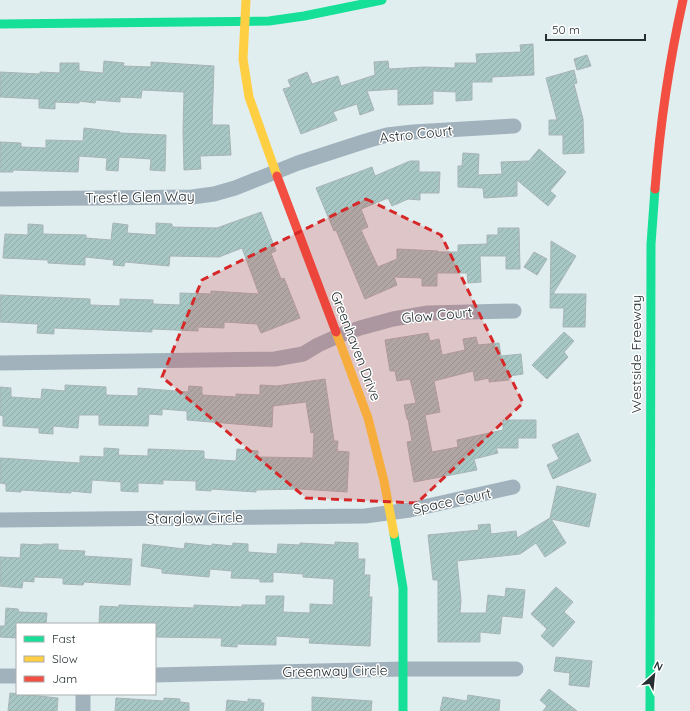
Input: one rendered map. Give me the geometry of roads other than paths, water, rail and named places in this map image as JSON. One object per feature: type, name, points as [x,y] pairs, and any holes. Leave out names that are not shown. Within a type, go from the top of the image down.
[{"type":"main road","name":"Greenhaven Drive","points":[[246,0],[243,59],[249,97],[275,172],[368,418],[391,513],[403,588],[403,711]]},
{"type":"main road","points":[[0,24],[269,21],[304,16],[382,0]]},
{"type":"main road","name":"Westside Freeway","points":[[650,711],[651,244],[659,140],[675,36],[683,0]]},
{"type":"street","name":"Astro Court","points":[[275,172],[387,135],[514,126]]},
{"type":"street","name":"Trestle Glen Way","points":[[0,199],[192,197],[214,194],[235,188],[275,172]]},
{"type":"street","name":"Glow Court","points":[[338,336],[393,318],[428,313],[514,311]]},
{"type":"street","points":[[0,363],[269,360],[303,354],[338,336]]},
{"type":"street","name":"Space Court","points":[[391,513],[513,487]]},
{"type":"street","name":"Starglow Circle","points":[[0,520],[365,516],[391,513]]},
{"type":"street","name":"Greenway Circle","points":[[156,675],[404,669],[516,669]]},
{"type":"street","points":[[0,676],[16,676]]},
{"type":"street","points":[[83,695],[83,711]]}]
